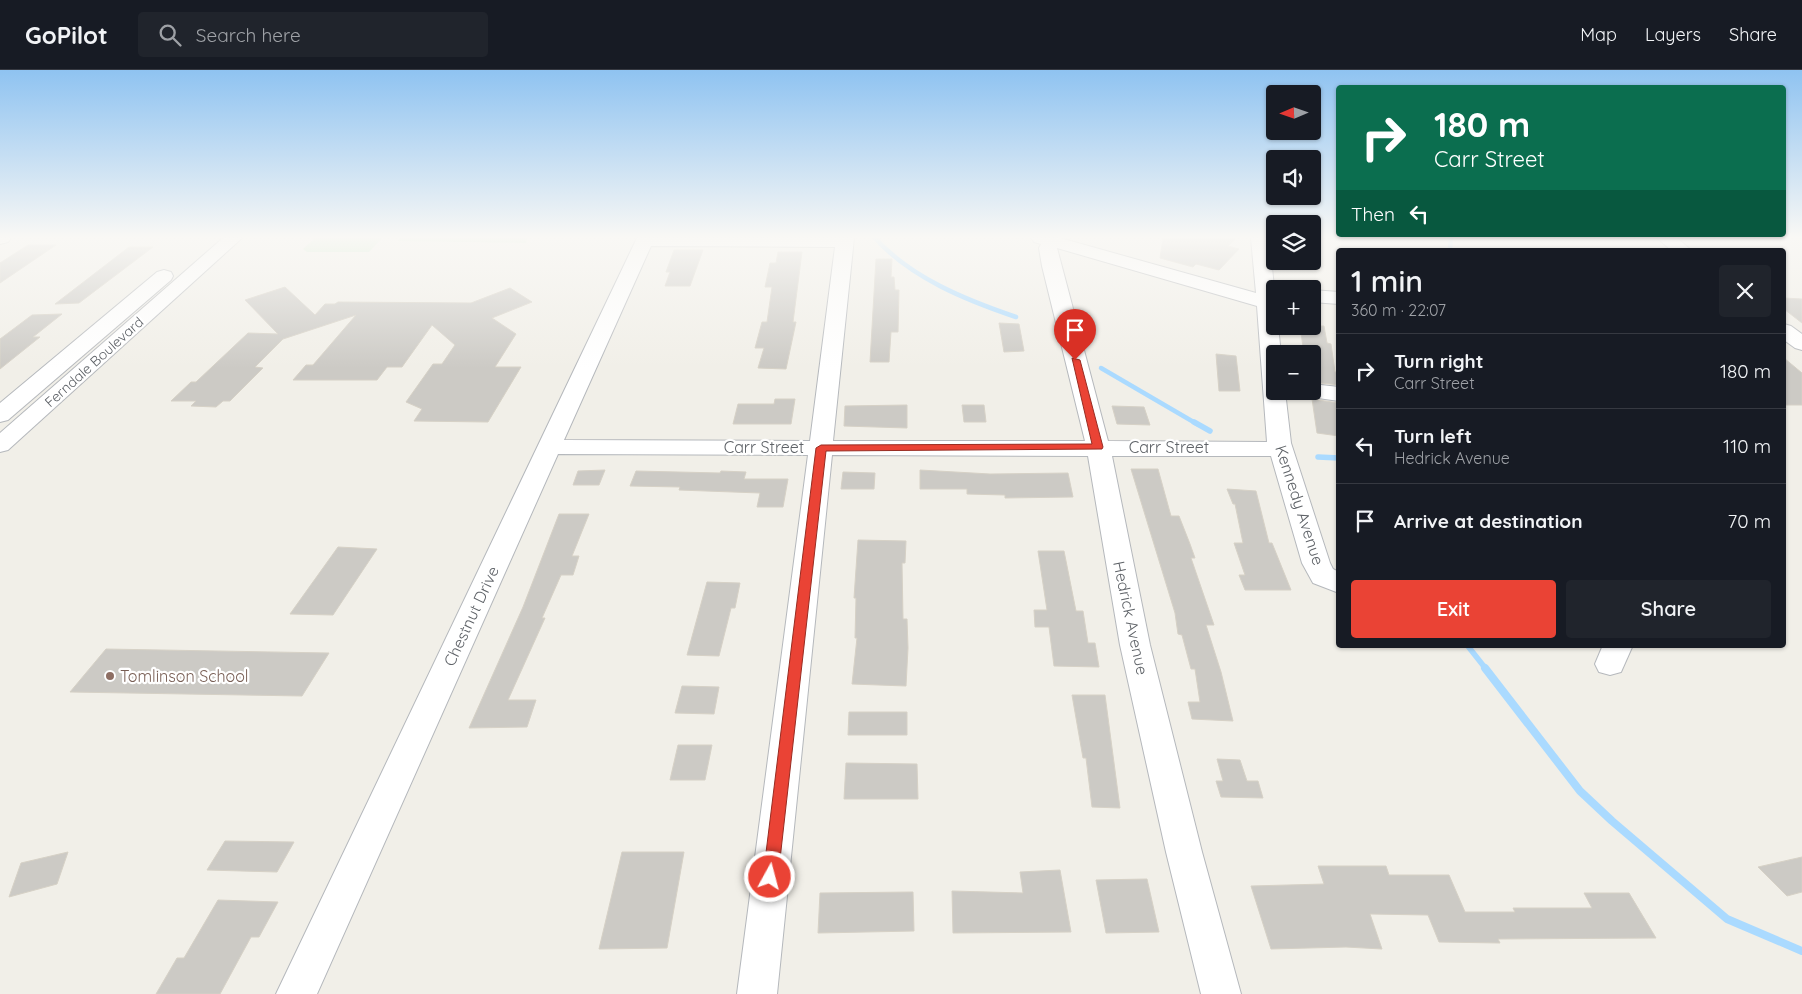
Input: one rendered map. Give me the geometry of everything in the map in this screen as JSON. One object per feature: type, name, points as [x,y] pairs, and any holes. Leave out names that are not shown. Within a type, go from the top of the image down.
[{"type":"street","name":"Ferndale Boulevard","points":[[0,415],[157,281]]},
{"type":"street","name":"Ferndale Boulevard","points":[[0,445],[184,281]]},
{"type":"street","name":"Chestnut Drive","points":[[296,994],[626,281]]},
{"type":"street","points":[[757,994],[840,281]]},
{"type":"street","name":"Hedrick Avenue","points":[[1055,281],[1098,447],[1135,645],[1184,852],[1221,994]]},
{"type":"street","points":[[1209,281],[1266,295]]},
{"type":"street","points":[[1321,297],[1336,298]]},
{"type":"street","points":[[1321,392],[1336,394]]},
{"type":"street","name":"Kennedy Avenue","points":[[1275,400],[1280,448],[1316,563],[1323,576],[1336,581]]},
{"type":"street","name":"Carr Street","points":[[548,447],[1280,448]]},
{"type":"building","points":[[85,281],[108,281],[79,303],[55,304]]},
{"type":"building","points":[[667,281],[692,281],[690,286],[665,286]]},
{"type":"building","points":[[766,281],[798,281],[793,322],[796,322],[786,369],[758,368],[764,348],[755,348],[762,322],[767,322],[772,287],[765,287]]},
{"type":"building","points":[[875,281],[894,281],[895,290],[899,290],[898,332],[891,332],[889,362],[870,362]]},
{"type":"building","points":[[285,287],[315,315],[325,304],[335,304],[338,302],[471,303],[510,288],[532,302],[492,318],[516,334],[495,367],[521,367],[488,422],[414,421],[422,409],[406,402],[433,364],[442,364],[455,345],[432,325],[402,367],[387,367],[377,380],[293,380],[306,365],[313,365],[356,315],[283,339],[255,367],[263,368],[230,401],[223,401],[216,407],[191,406],[196,401],[171,401],[191,382],[196,382],[248,333],[278,334],[245,300]]},
{"type":"building","points":[[1786,298],[1802,299],[1802,323],[1786,311]]},
{"type":"building","points":[[62,314],[33,337],[40,337],[0,369],[0,339],[32,315]]},
{"type":"building","points":[[999,323],[1019,324],[1024,351],[1004,352]]},
{"type":"building","points":[[1321,326],[1324,326],[1327,343],[1331,344],[1336,372],[1336,385],[1321,383],[1321,345],[1303,345],[1301,335],[1321,335]]},
{"type":"building","points":[[1216,354],[1236,356],[1240,391],[1219,391]]},
{"type":"building","points":[[1786,360],[1802,373],[1802,405],[1786,405]]},
{"type":"building","points":[[775,399],[795,399],[791,424],[733,424],[738,404],[774,404]]},
{"type":"building","points":[[1312,400],[1336,403],[1336,436],[1317,433]]},
{"type":"building","points":[[907,405],[907,428],[844,426],[845,406]]},
{"type":"building","points":[[962,405],[984,405],[986,422],[964,422]]},
{"type":"building","points":[[1112,406],[1144,407],[1150,425],[1117,424]]},
{"type":"building","points":[[1131,469],[1158,469],[1171,516],[1179,516],[1195,558],[1191,558],[1214,625],[1206,625],[1221,672],[1233,721],[1192,719],[1188,702],[1200,702],[1195,669],[1191,669],[1182,635],[1178,634],[1175,613]]},
{"type":"building","points":[[605,470],[599,485],[573,485],[578,471]]},
{"type":"building","points":[[920,470],[990,474],[1068,473],[1073,497],[1005,498],[1005,495],[967,494],[967,489],[920,489]]},
{"type":"building","points":[[636,471],[746,472],[744,479],[788,479],[783,507],[757,507],[760,493],[679,490],[680,487],[630,486]]},
{"type":"building","points":[[843,472],[875,473],[874,489],[841,489]]},
{"type":"building","points":[[1227,489],[1256,491],[1269,543],[1272,543],[1291,590],[1245,590],[1239,575],[1245,575],[1234,543],[1243,543],[1235,504],[1233,504]]},
{"type":"building","points":[[559,514],[589,514],[572,556],[579,556],[573,575],[561,575],[542,618],[545,618],[508,700],[536,700],[527,727],[469,728],[523,607]]},
{"type":"building","points":[[858,540],[906,541],[905,563],[902,563],[903,619],[907,619],[908,648],[906,686],[852,684],[857,638],[855,638],[856,598],[854,598]]},
{"type":"building","points":[[338,547],[377,549],[333,615],[290,614]]},
{"type":"building","points":[[1038,551],[1064,551],[1076,611],[1083,611],[1088,643],[1095,643],[1099,667],[1054,666],[1049,627],[1035,627],[1034,610],[1047,610]]},
{"type":"building","points":[[707,582],[740,583],[735,608],[731,608],[719,656],[687,655]]},
{"type":"building","points":[[106,649],[329,653],[302,696],[70,692]]},
{"type":"building","points":[[682,686],[719,687],[714,714],[675,713]]},
{"type":"building","points":[[1072,695],[1105,695],[1120,808],[1092,807],[1086,758],[1083,758]]},
{"type":"building","points":[[849,712],[907,712],[907,735],[848,735]]},
{"type":"building","points":[[678,745],[712,745],[705,780],[670,780]]},
{"type":"building","points":[[1217,759],[1240,760],[1247,781],[1258,781],[1263,798],[1221,797],[1216,781],[1223,781]]},
{"type":"building","points":[[846,763],[917,764],[918,799],[844,799]]},
{"type":"building","points":[[225,841],[294,842],[277,872],[207,870]]},
{"type":"building","points":[[68,852],[57,884],[9,897],[21,863]]},
{"type":"building","points":[[622,852],[684,852],[667,948],[599,949]]},
{"type":"building","points":[[1802,857],[1802,892],[1787,896],[1758,867]]},
{"type":"building","points":[[1318,866],[1386,866],[1389,875],[1449,875],[1465,912],[1515,912],[1513,908],[1592,908],[1584,893],[1629,893],[1656,938],[1498,939],[1500,943],[1439,942],[1428,915],[1370,914],[1382,949],[1346,947],[1271,949],[1251,886],[1324,884]]},
{"type":"building","points":[[1060,870],[1071,932],[953,933],[952,891],[1023,893],[1020,872]]},
{"type":"building","points":[[1147,879],[1159,932],[1106,933],[1096,880]]},
{"type":"building","points":[[913,892],[914,931],[818,933],[820,893]]},
{"type":"building","points":[[218,900],[278,902],[259,937],[251,937],[220,994],[156,994],[177,958],[184,958]]},
{"type":"waterway","points":[[931,281],[959,295],[1016,317]]},
{"type":"waterway","points":[[1101,368],[1197,424]]},
{"type":"waterway","points":[[1194,422],[1210,431]]},
{"type":"waterway","points":[[1318,457],[1336,458]]},
{"type":"waterway","points":[[1469,648],[1486,669]]},
{"type":"waterway","points":[[1485,668],[1580,791],[1612,821],[1727,919],[1802,951]]},
{"type":"place","name":"Tomlinson School","points":[[110,676]]},
{"type":"route","points":[[770,877],[821,448],[1098,447],[1075,360]]}]
